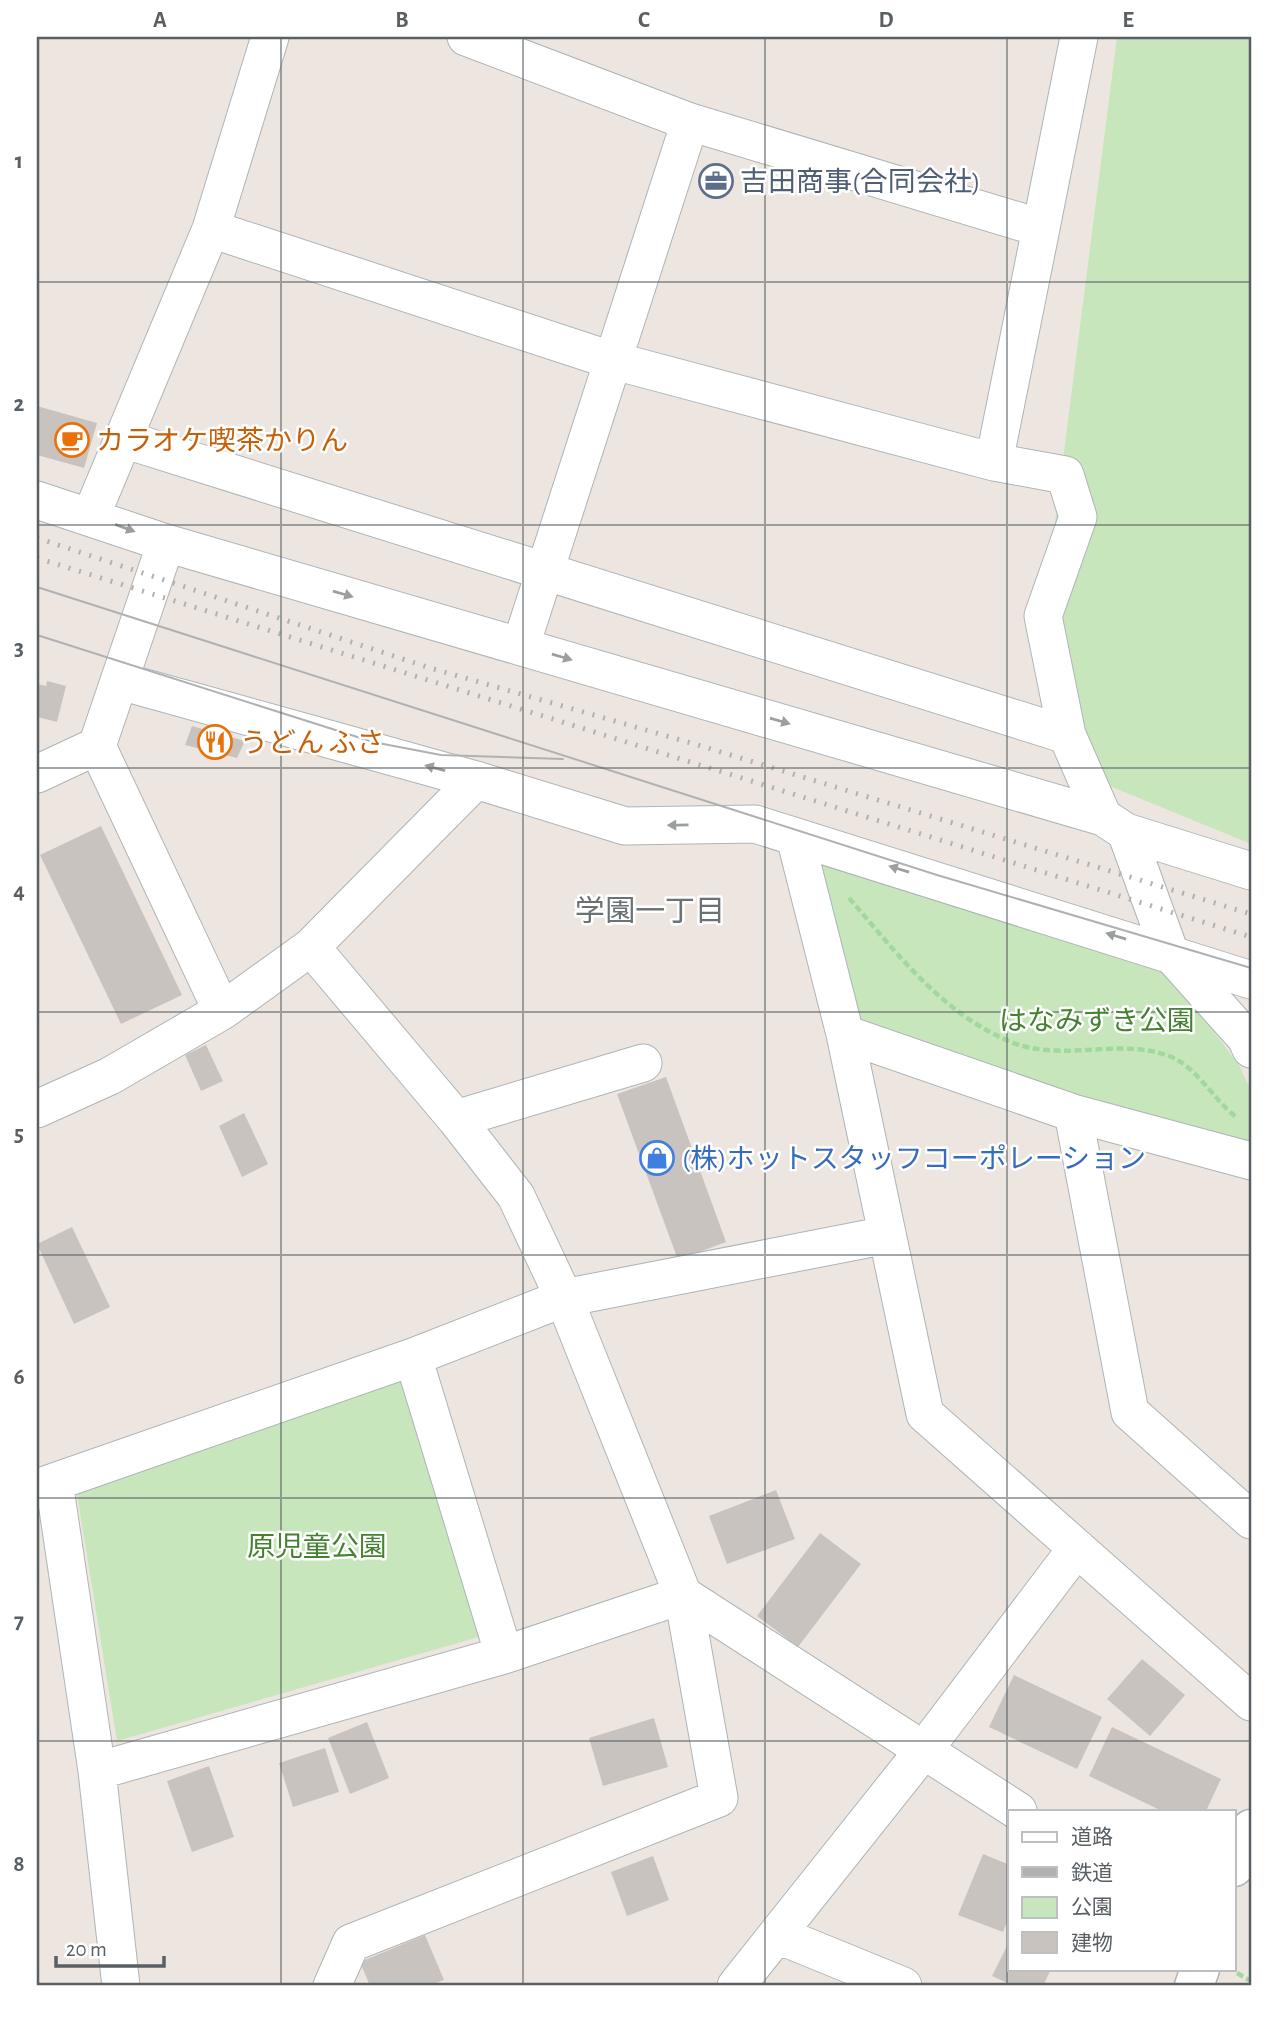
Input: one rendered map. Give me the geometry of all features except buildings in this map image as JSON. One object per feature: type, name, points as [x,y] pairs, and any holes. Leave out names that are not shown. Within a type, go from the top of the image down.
[{"type":"street","points":[[91,516],[211,229],[270,37]]},
{"type":"street","points":[[470,37],[690,122],[1041,228]]},
{"type":"street","points":[[994,462],[1079,37]]},
{"type":"street","points":[[521,645],[690,122]]},
{"type":"street","points":[[211,229],[611,360],[994,462],[1065,475],[1078,517],[1043,615],[1067,735],[1114,825],[1170,953],[1246,1038],[1251,1049]]},
{"type":"street","points":[[123,439],[1067,735]]},
{"type":"street","points":[[37,500],[166,542],[521,645],[1114,825],[1251,871]]},
{"type":"street","points":[[166,542],[97,746],[222,1010]]},
{"type":"street","points":[[120,681],[477,780],[625,826],[755,824],[1251,980]]},
{"type":"street","points":[[37,774],[97,746]]},
{"type":"street","points":[[37,1109],[110,1076],[222,1010],[311,947],[477,780]]},
{"type":"street","points":[[796,836],[845,1034],[925,1414],[1251,1702]]},
{"type":"street","points":[[311,947],[456,1119],[516,1196],[564,1298],[683,1595],[719,1798],[351,1943],[332,1986]]},
{"type":"street","points":[[845,1034],[1073,1113],[1251,1161]]},
{"type":"street","points":[[456,1119],[643,1063]]},
{"type":"street","points":[[1073,1113],[1130,1412],[1251,1520]]},
{"type":"street","points":[[121,1986],[97,1771],[45,1485],[412,1357],[564,1298],[887,1235]]},
{"type":"street","points":[[412,1357],[504,1655]]},
{"type":"street","points":[[736,1986],[923,1751],[1077,1548]]},
{"type":"street","points":[[97,1771],[504,1655],[683,1595]]},
{"type":"street","points":[[683,1595],[1016,1810]]},
{"type":"street","points":[[1236,1863],[1251,1829]]},
{"type":"street","points":[[778,1935],[903,1986]]},
{"type":"path","points":[[841,888],[931,992],[973,1023],[1013,1043],[1054,1052],[1142,1050],[1171,1056],[1241,1121]]},
{"type":"path","points":[[1232,1970],[1251,1981]]},
{"type":"green space","points":[[1117,37],[1251,37],[1251,844],[1090,778],[1043,616]]},
{"type":"green space","name":"はなみずき公園","points":[[822,856],[1155,954],[1239,1065],[1251,1091],[1251,1152],[862,1031],[815,873]]},
{"type":"green space","name":"原児童公園","points":[[407,1377],[482,1636],[117,1741],[76,1488]]},
{"type":"tram line","points":[[37,587],[937,875],[1251,968]]},
{"type":"tram line","points":[[37,635],[373,742],[441,755],[563,759]]},
{"type":"railway","points":[[37,538],[427,667],[698,745],[1251,914]]},
{"type":"railway","points":[[37,558],[1251,937]]},
{"type":"place","name":"吉田商事(合同会社)","points":[[716,181]]},
{"type":"place","name":"カラオケ喫茶かりん","points":[[72,440]]},
{"type":"place","name":"うどん ふさ","points":[[215,742]]},
{"type":"place","name":"(株)ホットスタッフコーポレーション","points":[[657,1158]]},
{"type":"district","name":"学園一丁目","points":[[650,911]]}]
